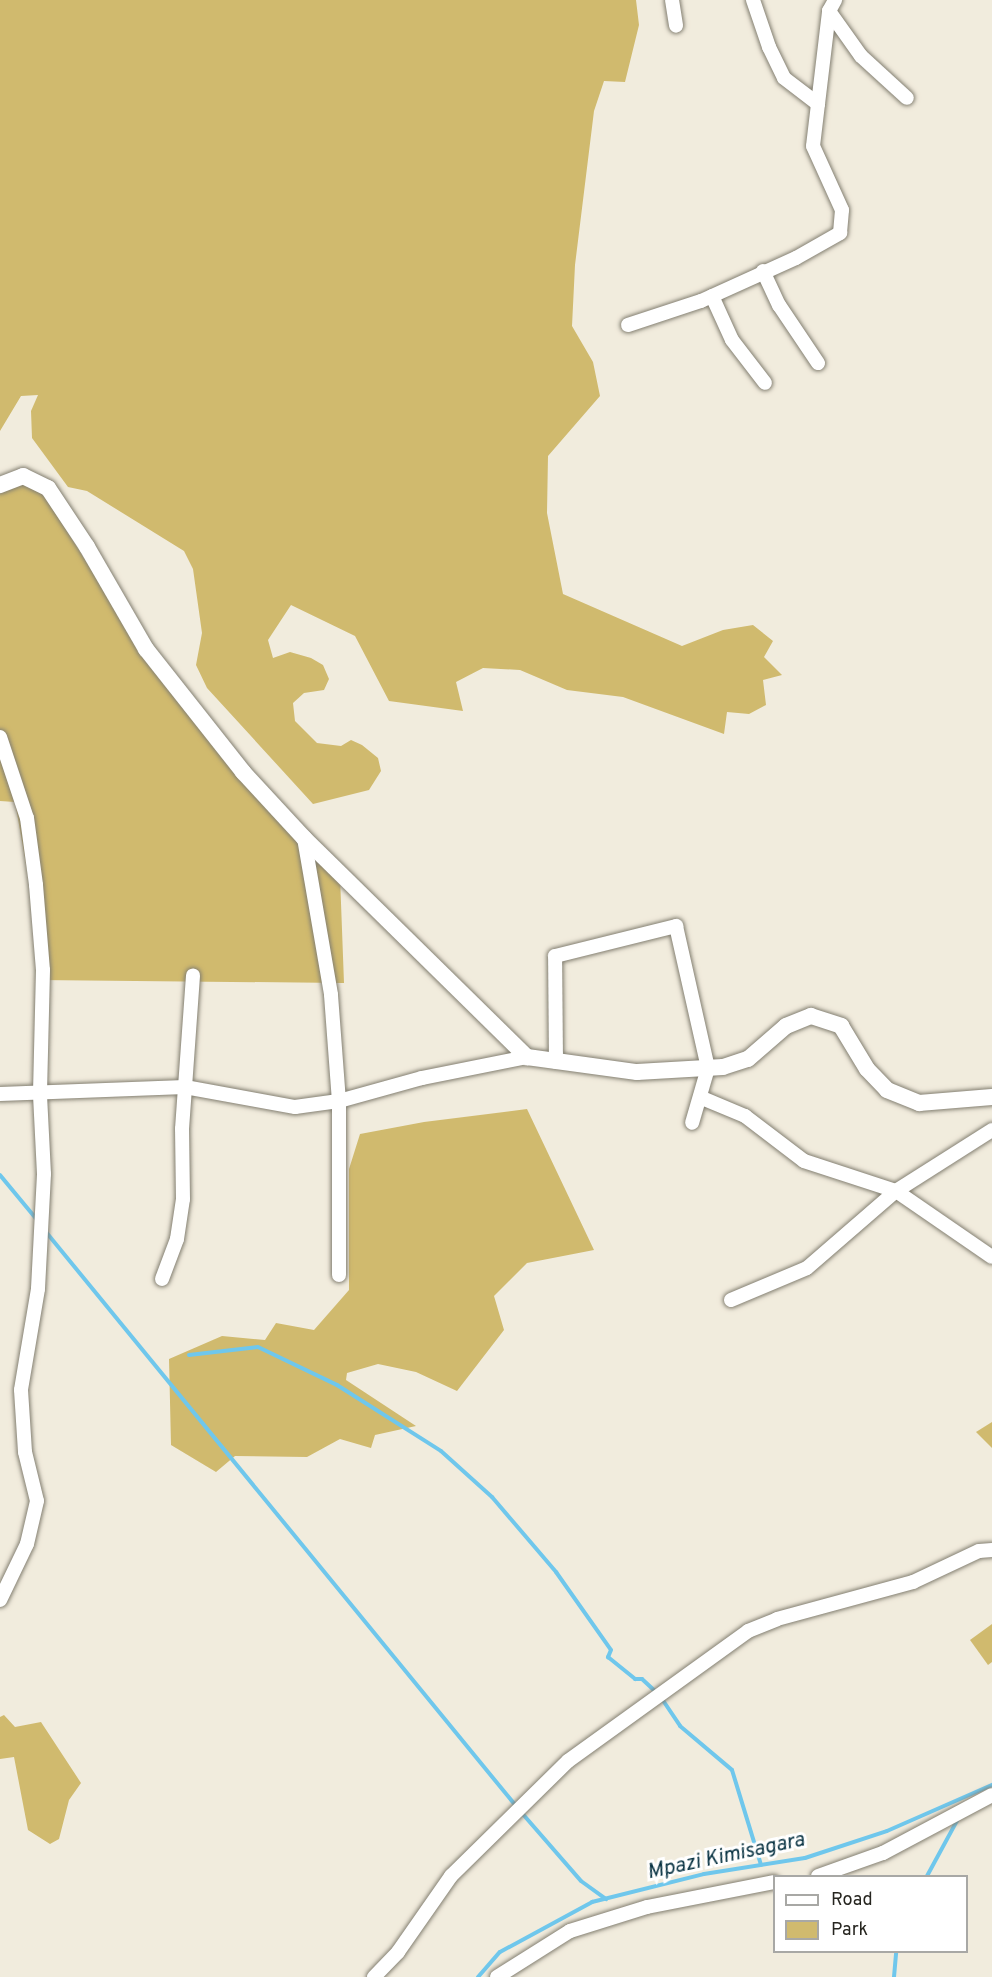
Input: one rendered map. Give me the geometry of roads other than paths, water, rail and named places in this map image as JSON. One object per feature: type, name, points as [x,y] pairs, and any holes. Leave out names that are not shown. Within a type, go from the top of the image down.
[{"type":"street","points":[[672,0],[676,26]]},
{"type":"street","points":[[753,0],[768,47],[784,78],[818,104]]},
{"type":"street","points":[[628,325],[712,296],[826,244],[840,233],[844,223],[842,210],[813,146],[832,5]]},
{"type":"street","points":[[832,5],[861,56],[907,98]]},
{"type":"street","points":[[762,272],[779,305],[812,349],[818,363]]},
{"type":"street","points":[[712,296],[732,340],[765,383]]},
{"type":"street","points":[[0,485],[23,476],[48,488],[174,686],[243,772],[304,838],[402,930],[527,1057]]},
{"type":"street","points":[[0,737],[27,818],[36,885],[43,970],[40,1095],[44,1174],[38,1289],[21,1390],[25,1452],[36,1501],[27,1544],[0,1600]]},
{"type":"street","points":[[304,838],[331,995],[339,1101],[339,1275]]},
{"type":"street","points":[[556,1062],[555,956],[676,926],[708,1068],[702,1098],[692,1123]]},
{"type":"street","points":[[162,1279],[177,1239],[183,1199],[185,1087],[193,975]]},
{"type":"street","points":[[0,1095],[185,1087],[295,1107],[339,1101],[422,1078],[527,1057],[637,1072],[708,1068],[748,1059],[786,1026],[811,1016],[841,1026],[853,1040],[867,1069],[887,1090],[919,1103],[992,1096]]},
{"type":"street","points":[[702,1098],[745,1116],[804,1161],[896,1191],[992,1257]]},
{"type":"street","points":[[731,1300],[818,1261],[896,1191],[992,1130]]},
{"type":"street","points":[[374,1977],[398,1952],[451,1876],[568,1761],[748,1631],[777,1619],[913,1582],[979,1551],[992,1550]]},
{"type":"street","points":[[821,1875],[883,1853],[992,1796]]},
{"type":"street","points":[[496,1977],[570,1931],[647,1907],[773,1882]]},
{"type":"waterway","points":[[0,1175],[38,1221]]},
{"type":"waterway","points":[[46,1232],[516,1806]]},
{"type":"waterway","points":[[189,1355],[258,1347],[337,1385],[441,1451],[492,1497],[556,1572],[611,1650],[608,1657],[635,1679],[642,1679],[660,1696],[680,1726],[732,1770],[761,1865]]},
{"type":"waterway","name":"Mpazi Kimisagara","points":[[478,1977],[500,1952],[592,1902],[704,1874],[805,1858],[887,1831],[992,1785]]},
{"type":"waterway","points":[[521,1812],[581,1881],[606,1899]]},
{"type":"waterway","points":[[928,1875],[958,1819]]},
{"type":"waterway","points":[[894,1977],[896,1953]]}]
